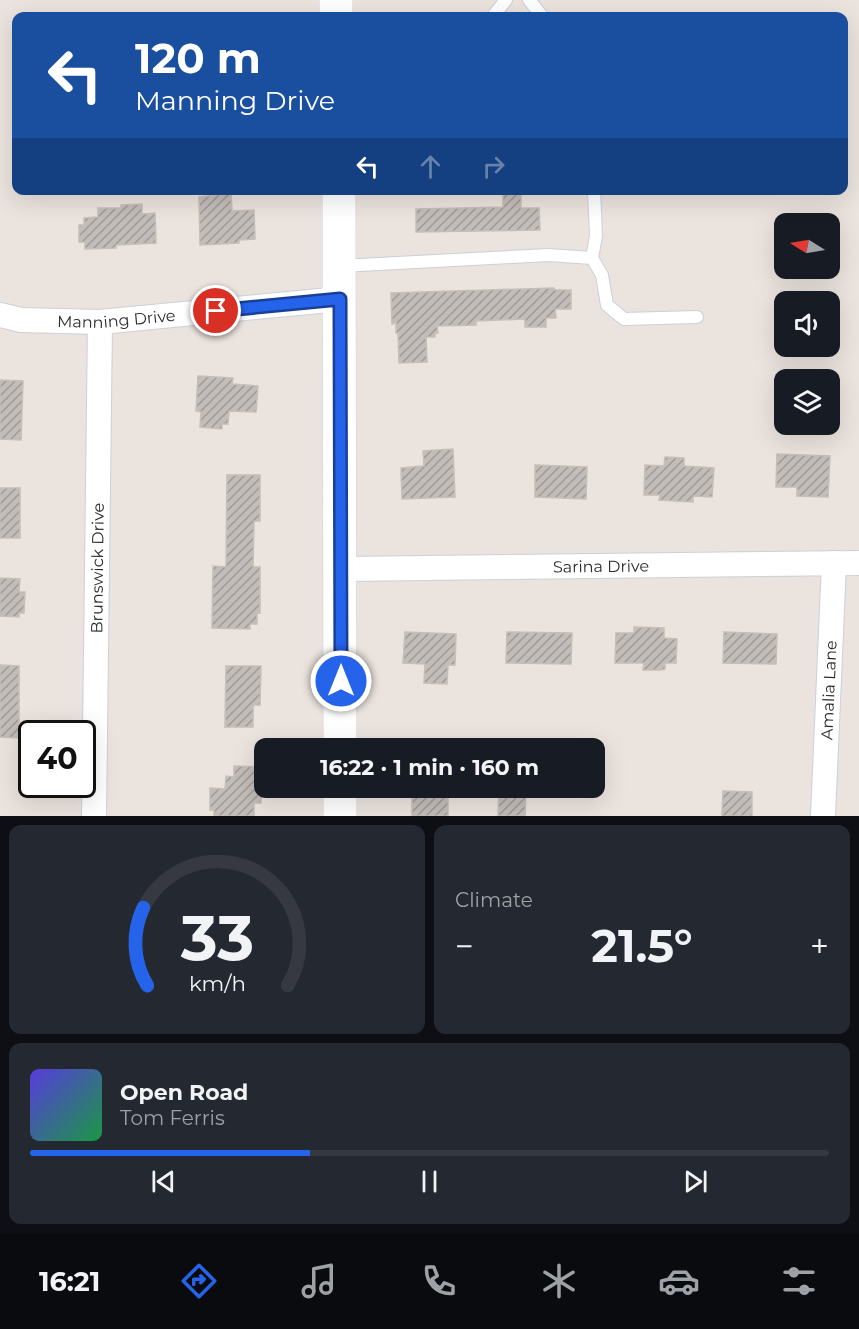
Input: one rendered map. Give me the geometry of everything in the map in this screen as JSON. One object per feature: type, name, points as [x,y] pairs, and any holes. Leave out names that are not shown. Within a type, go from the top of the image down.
[{"type":"street","points":[[339,195],[340,738]]},
{"type":"street","name":"Manning Drive","points":[[0,315],[21,320],[100,322],[340,299]]},
{"type":"street","name":"Brunswick Drive","points":[[94,816],[100,322]]},
{"type":"street","name":"Sarina Drive","points":[[341,568],[859,562]]},
{"type":"street","name":"Amalia Lane","points":[[823,816],[834,563]]},
{"type":"street","points":[[340,798],[340,816]]},
{"type":"lane","points":[[496,12],[506,0]]},
{"type":"lane","points":[[529,0],[539,12]]},
{"type":"lane","points":[[594,195],[596,236],[592,258],[602,275],[607,305],[624,320],[697,317]]},
{"type":"lane","points":[[340,266],[548,255],[592,258]]},
{"type":"building","points":[[231,195],[232,211],[254,210],[255,239],[239,240],[239,243],[200,245],[199,197]]},
{"type":"building","points":[[503,195],[521,195],[521,208],[539,208],[540,230],[416,232],[416,209],[503,207]]},
{"type":"building","points":[[142,204],[142,214],[155,213],[156,243],[85,249],[85,242],[79,242],[79,225],[84,225],[84,218],[98,217],[98,208],[121,208],[121,205]]},
{"type":"building","points":[[554,288],[555,290],[571,290],[571,309],[555,309],[556,318],[546,318],[546,327],[525,327],[525,319],[476,321],[476,325],[437,326],[438,333],[435,333],[435,337],[426,337],[427,362],[399,363],[398,333],[396,333],[396,323],[392,324],[391,293]]},
{"type":"building","points":[[198,376],[233,378],[232,384],[258,386],[256,412],[229,411],[228,424],[222,424],[222,429],[200,427],[201,412],[196,411]]},
{"type":"building","points":[[0,380],[23,381],[21,440],[0,439]]},
{"type":"building","points":[[453,449],[455,497],[402,499],[401,468],[424,466],[423,451]]},
{"type":"building","points":[[777,454],[830,456],[828,497],[797,496],[797,487],[776,487]]},
{"type":"building","points":[[665,457],[684,458],[684,466],[714,468],[712,497],[693,496],[693,502],[659,500],[660,495],[644,495],[645,465],[664,466]]},
{"type":"building","points":[[535,465],[587,467],[586,499],[535,497]]},
{"type":"building","points":[[227,475],[260,475],[260,521],[254,521],[253,567],[260,567],[260,613],[257,612],[257,624],[250,624],[250,629],[212,628],[213,566],[226,567]]},
{"type":"building","points":[[0,488],[20,488],[20,538],[0,538]]},
{"type":"building","points":[[0,578],[20,579],[19,592],[25,592],[24,613],[19,613],[19,617],[0,616]]},
{"type":"building","points":[[634,627],[664,628],[664,638],[677,639],[676,663],[665,663],[665,669],[661,670],[643,670],[644,663],[615,663],[616,633],[634,633]]},
{"type":"building","points":[[405,632],[456,634],[455,665],[448,665],[447,684],[424,683],[425,664],[403,663]]},
{"type":"building","points":[[507,632],[572,633],[571,664],[506,663]]},
{"type":"building","points":[[724,632],[777,634],[776,664],[723,663]]},
{"type":"building","points":[[0,665],[19,666],[18,738],[0,737]]},
{"type":"building","points":[[226,666],[261,666],[260,705],[253,705],[253,727],[225,727]]},
{"type":"building","points":[[234,766],[254,767],[254,798],[261,798],[261,803],[254,803],[254,816],[214,816],[214,810],[210,810],[210,788],[225,789],[226,776],[234,777]]},
{"type":"building","points":[[723,791],[752,792],[752,816],[722,816]]},
{"type":"building","points":[[412,798],[448,798],[448,816],[412,816]]},
{"type":"building","points":[[499,798],[526,798],[525,816],[498,816]]},
{"type":"route","points":[[216,311],[340,299],[341,681]]}]
